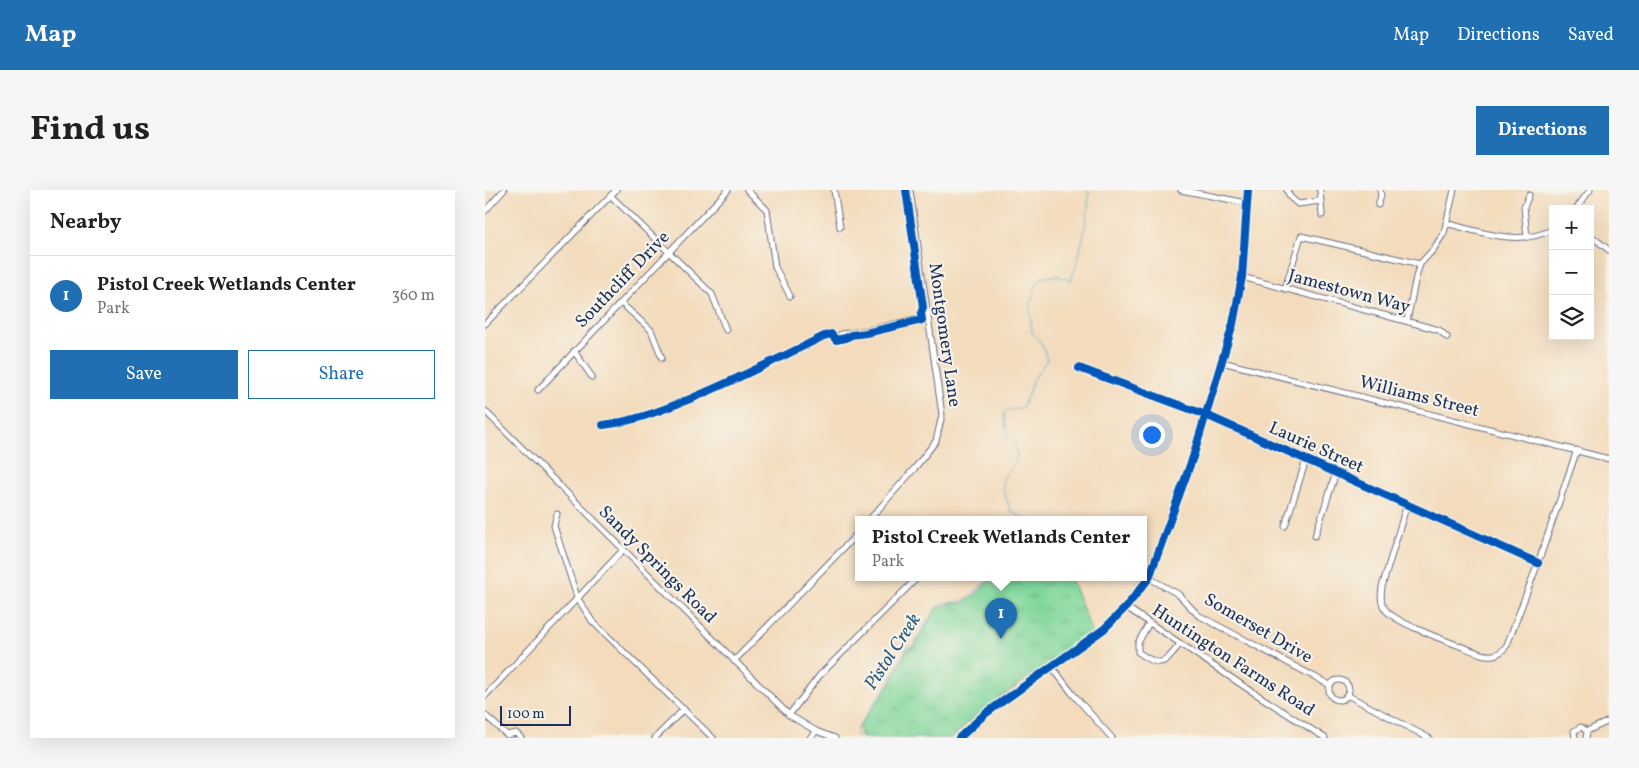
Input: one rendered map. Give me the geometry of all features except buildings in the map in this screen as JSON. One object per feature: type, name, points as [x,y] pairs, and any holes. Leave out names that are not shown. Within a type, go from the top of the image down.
[{"type":"street","points":[[485,211],[504,190]]},
{"type":"street","points":[[485,324],[616,190]]},
{"type":"street","name":"Southcliff Drive","points":[[538,390],[728,190]]},
{"type":"street","points":[[747,190],[767,210],[775,267],[790,296]]},
{"type":"street","points":[[834,190],[839,228]]},
{"type":"street","name":"Montgomery Lane","points":[[873,516],[936,441],[942,415],[910,190]]},
{"type":"street","points":[[1181,190],[1247,203]]},
{"type":"street","points":[[1147,581],[1193,457],[1233,324],[1242,278],[1248,190]]},
{"type":"street","points":[[1287,190],[1298,204],[1321,201]]},
{"type":"street","points":[[1320,190],[1322,215]]},
{"type":"street","points":[[1379,205],[1380,190]]},
{"type":"street","points":[[1407,321],[1420,264],[1444,233],[1454,190]]},
{"type":"street","points":[[1579,205],[1591,190]]},
{"type":"street","points":[[1527,237],[1524,207],[1529,195]]},
{"type":"street","points":[[611,196],[712,294],[726,330]]},
{"type":"street","points":[[1446,223],[1501,236],[1527,237],[1549,231]]},
{"type":"street","points":[[1285,289],[1301,236],[1420,264]]},
{"type":"street","points":[[1594,238],[1609,250]]},
{"type":"street","name":"Jamestown Way","points":[[1242,278],[1439,330],[1447,338]]},
{"type":"street","points":[[621,303],[651,330],[662,358]]},
{"type":"street","points":[[836,340],[841,334],[869,330],[928,316]]},
{"type":"street","points":[[574,351],[592,377]]},
{"type":"street","name":"Williams Street","points":[[1222,362],[1609,459]]},
{"type":"street","name":"Laurie Street","points":[[1079,368],[1206,415],[1538,563]]},
{"type":"street","name":"Sandy Springs Road","points":[[485,411],[789,715],[816,731],[835,738]]},
{"type":"street","points":[[1407,504],[1382,587],[1381,597],[1386,610],[1405,623],[1481,654],[1496,655],[1507,645],[1577,450]]},
{"type":"street","points":[[1285,526],[1306,460]]},
{"type":"street","points":[[1315,536],[1336,473]]},
{"type":"street","points":[[557,514],[554,526],[577,597],[592,621],[713,738]]},
{"type":"street","points":[[734,661],[855,536]]},
{"type":"street","points":[[485,696],[623,550]]},
{"type":"street","name":"Somerset Drive","points":[[1149,578],[1178,594],[1198,615],[1330,685]]},
{"type":"street","points":[[789,715],[820,675],[914,581]]},
{"type":"street","points":[[959,738],[985,714],[1053,667],[1103,629],[1126,607],[1147,581]]},
{"type":"street","name":"Huntington Farms Road","points":[[1126,607],[1325,738]]},
{"type":"street","points":[[1149,623],[1137,643],[1138,652],[1149,660],[1157,663],[1164,662],[1180,644]]},
{"type":"street","points":[[1053,667],[1072,693],[1112,738]]},
{"type":"street","name":"Somerset Drive","points":[[1339,680],[1344,681],[1349,690],[1347,695],[1344,698],[1334,698],[1330,695],[1330,685],[1339,680]]},
{"type":"street","name":"Somerset Drive","points":[[1347,695],[1429,738]]},
{"type":"street","points":[[655,738],[684,709]]},
{"type":"street","points":[[485,715],[508,737],[516,733],[521,738]]},
{"type":"street","points":[[1587,731],[1609,721]]},
{"type":"street","points":[[1575,738],[1574,731],[1578,727],[1583,727],[1587,731]]},
{"type":"street","points":[[811,738],[816,731]]},
{"type":"street","points":[[1586,738],[1587,731]]},
{"type":"green space","points":[[988,581],[1072,581],[1092,632],[978,714],[952,738],[862,738],[859,727],[891,683],[908,649],[914,647],[936,609],[949,604],[963,603],[975,595]]},
{"type":"waterway","name":"Pistol Creek","points":[[1020,516],[1011,511],[1003,490],[1003,478],[1014,465],[1017,456],[1015,443],[1008,438],[1004,414],[1007,410],[1021,409],[1032,381],[1047,360],[1043,346],[1032,332],[1030,308],[1036,285],[1042,278],[1057,275],[1071,281],[1083,236],[1089,190]]},
{"type":"waterway","name":"Pistol Creek","points":[[857,738],[856,729],[889,684],[907,647],[913,646],[936,608],[944,603],[958,602],[965,599],[973,594],[985,581]]},
{"type":"cycle path","points":[[603,425],[637,418],[690,399],[741,377],[824,336],[831,334],[836,340],[922,320],[923,307],[906,190]]},
{"type":"cycle path","points":[[1147,581],[1193,457],[1233,324],[1242,277],[1248,190]]},
{"type":"cycle path","points":[[1079,368],[1206,415],[1538,563]]},
{"type":"cycle path","points":[[959,738],[985,714],[1104,629],[1126,607],[1147,581]]},
{"type":"place","name":"Pistol Creek Wetlands Center","points":[[1001,639]]}]
